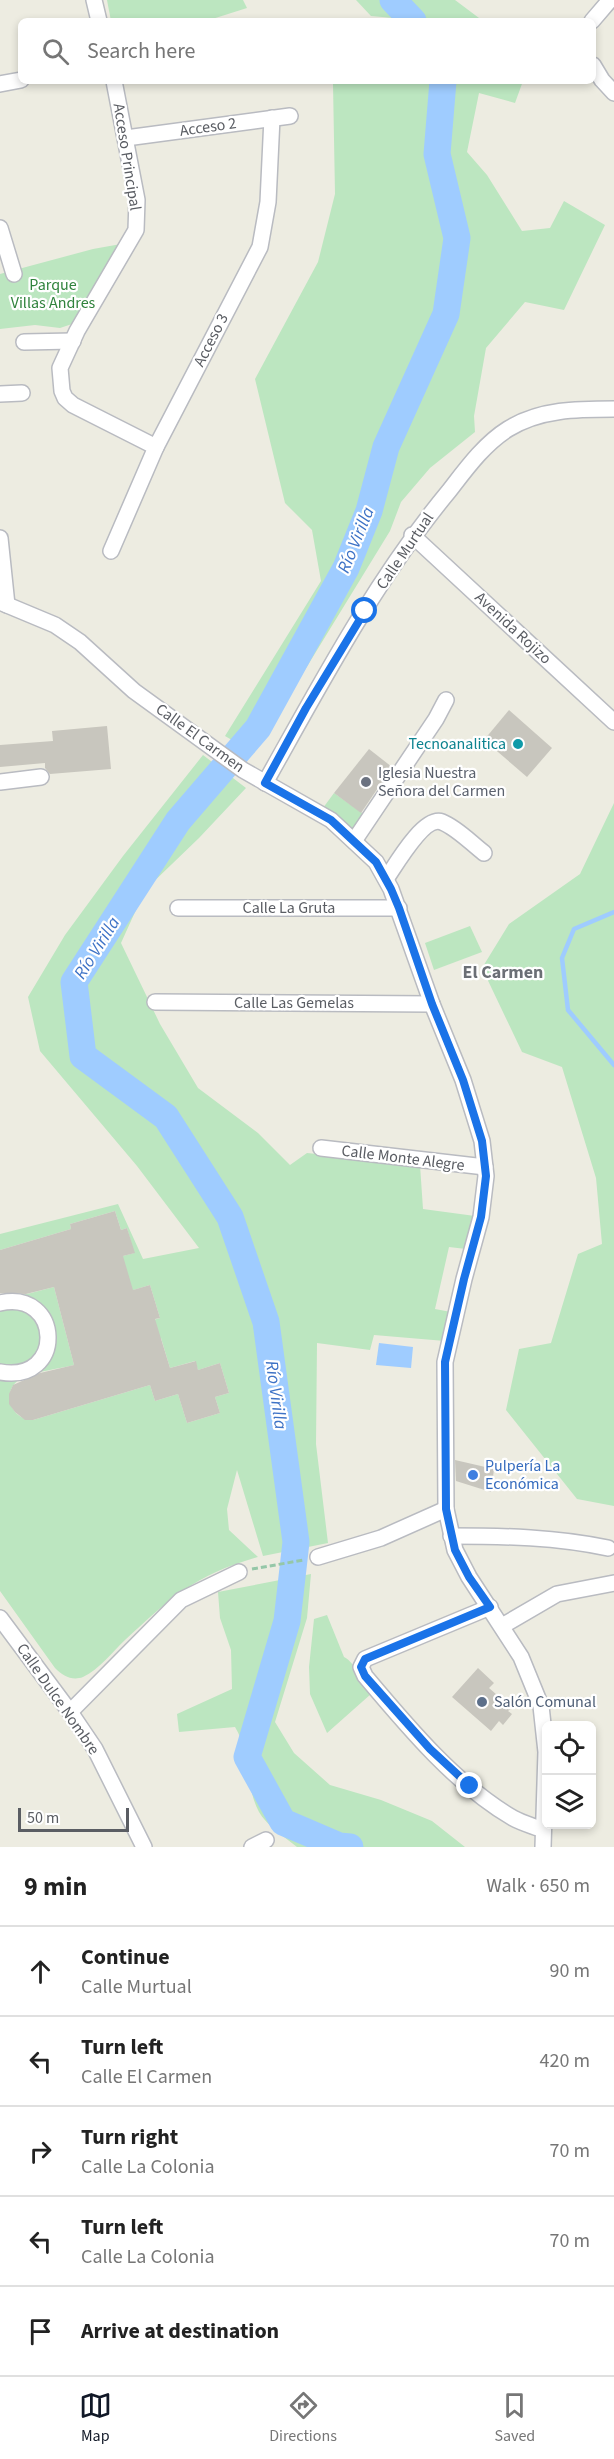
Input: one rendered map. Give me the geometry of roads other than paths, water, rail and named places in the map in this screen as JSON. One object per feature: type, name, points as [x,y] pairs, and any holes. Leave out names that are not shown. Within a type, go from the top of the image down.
[{"type":"street","points":[[94,0],[98,18]]},
{"type":"street","points":[[595,18],[610,0]]},
{"type":"street","points":[[596,70],[614,93]]},
{"type":"street","points":[[0,84],[18,81]]},
{"type":"street","name":"Acceso Principal","points":[[115,84],[137,200],[136,230],[73,340],[60,368],[60,381],[65,398],[73,405],[156,447]]},
{"type":"street","name":"Acceso 2","points":[[126,138],[290,116]]},
{"type":"street","name":"Acceso 3","points":[[111,551],[156,447],[260,247],[268,202],[272,118]]},
{"type":"street","points":[[0,228],[14,274]]},
{"type":"street","points":[[24,342],[73,340]]},
{"type":"street","points":[[0,394],[22,393]]},
{"type":"street","name":"Calle Murtual","points":[[265,783],[306,708],[412,535],[478,455],[508,429],[541,414],[573,409],[614,409]]},
{"type":"street","name":"Avenida Rojizo","points":[[412,535],[614,722]]},
{"type":"street","points":[[0,538],[3,604]]},
{"type":"street","name":"Calle El Carmen","points":[[3,604],[55,625],[80,642],[134,691],[196,737],[243,770],[331,820],[376,862],[399,908],[432,1004],[463,1080],[482,1141],[485,1167],[481,1217],[445,1362],[446,1509],[455,1550],[469,1577],[521,1657],[541,1706],[546,1752],[543,1847]]},
{"type":"street","points":[[354,841],[436,719],[446,700]]},
{"type":"street","points":[[0,782],[41,777]]},
{"type":"street","points":[[386,879],[423,827],[434,821],[442,822],[484,853]]},
{"type":"street","name":"Calle La Gruta","points":[[178,908],[399,908]]},
{"type":"street","name":"Calle Las Gemelas","points":[[155,1002],[432,1004]]},
{"type":"street","name":"Calle Monte Alegre","points":[[321,1148],[485,1167]]},
{"type":"street","points":[[0,1303],[23,1302],[34,1308],[42,1316],[47,1326],[49,1338],[42,1360],[33,1368],[11,1374],[0,1372]]},
{"type":"street","points":[[318,1557],[381,1538],[446,1509]]},
{"type":"street","points":[[452,1536],[526,1536],[573,1540],[608,1548]]},
{"type":"street","points":[[70,1712],[181,1600],[239,1572]]},
{"type":"street","points":[[502,1626],[557,1594],[614,1583]]},
{"type":"street","points":[[490,1607],[365,1659],[361,1667],[377,1691],[430,1749],[470,1786],[514,1818],[543,1830]]},
{"type":"street","name":"Calle Dulce Nombre","points":[[0,1618],[95,1749],[144,1847]]},
{"type":"street","points":[[252,1847],[266,1840]]},
{"type":"water","points":[[379,1343],[413,1347],[411,1368],[376,1365]]},
{"type":"waterway","name":"Río Virilla","points":[[393,0],[410,18]]},
{"type":"waterway","name":"Río Virilla","points":[[350,1847],[339,1846],[283,1822],[247,1757],[287,1621],[296,1542],[266,1322],[230,1217],[166,1117],[83,1056],[74,982],[178,821],[258,728],[346,568],[369,511],[386,447],[446,314],[457,238],[437,154],[443,84]]},
{"type":"waterway","points":[[614,912],[574,929],[562,958],[568,1010],[614,1065]]},
{"type":"place","name":"Tecnoanalitica","points":[[518,744]]},
{"type":"place","name":"Iglesia Nuestra Señora del Carmen","points":[[366,782]]},
{"type":"place","name":"Pulpería La Económica","points":[[473,1475]]},
{"type":"place","name":"Salón Comunal","points":[[482,1702]]},
{"type":"district","name":"El Carmen","points":[[503,972]]},
{"type":"park label","name":"Parque Villas Andres","points":[[53,294]]}]
